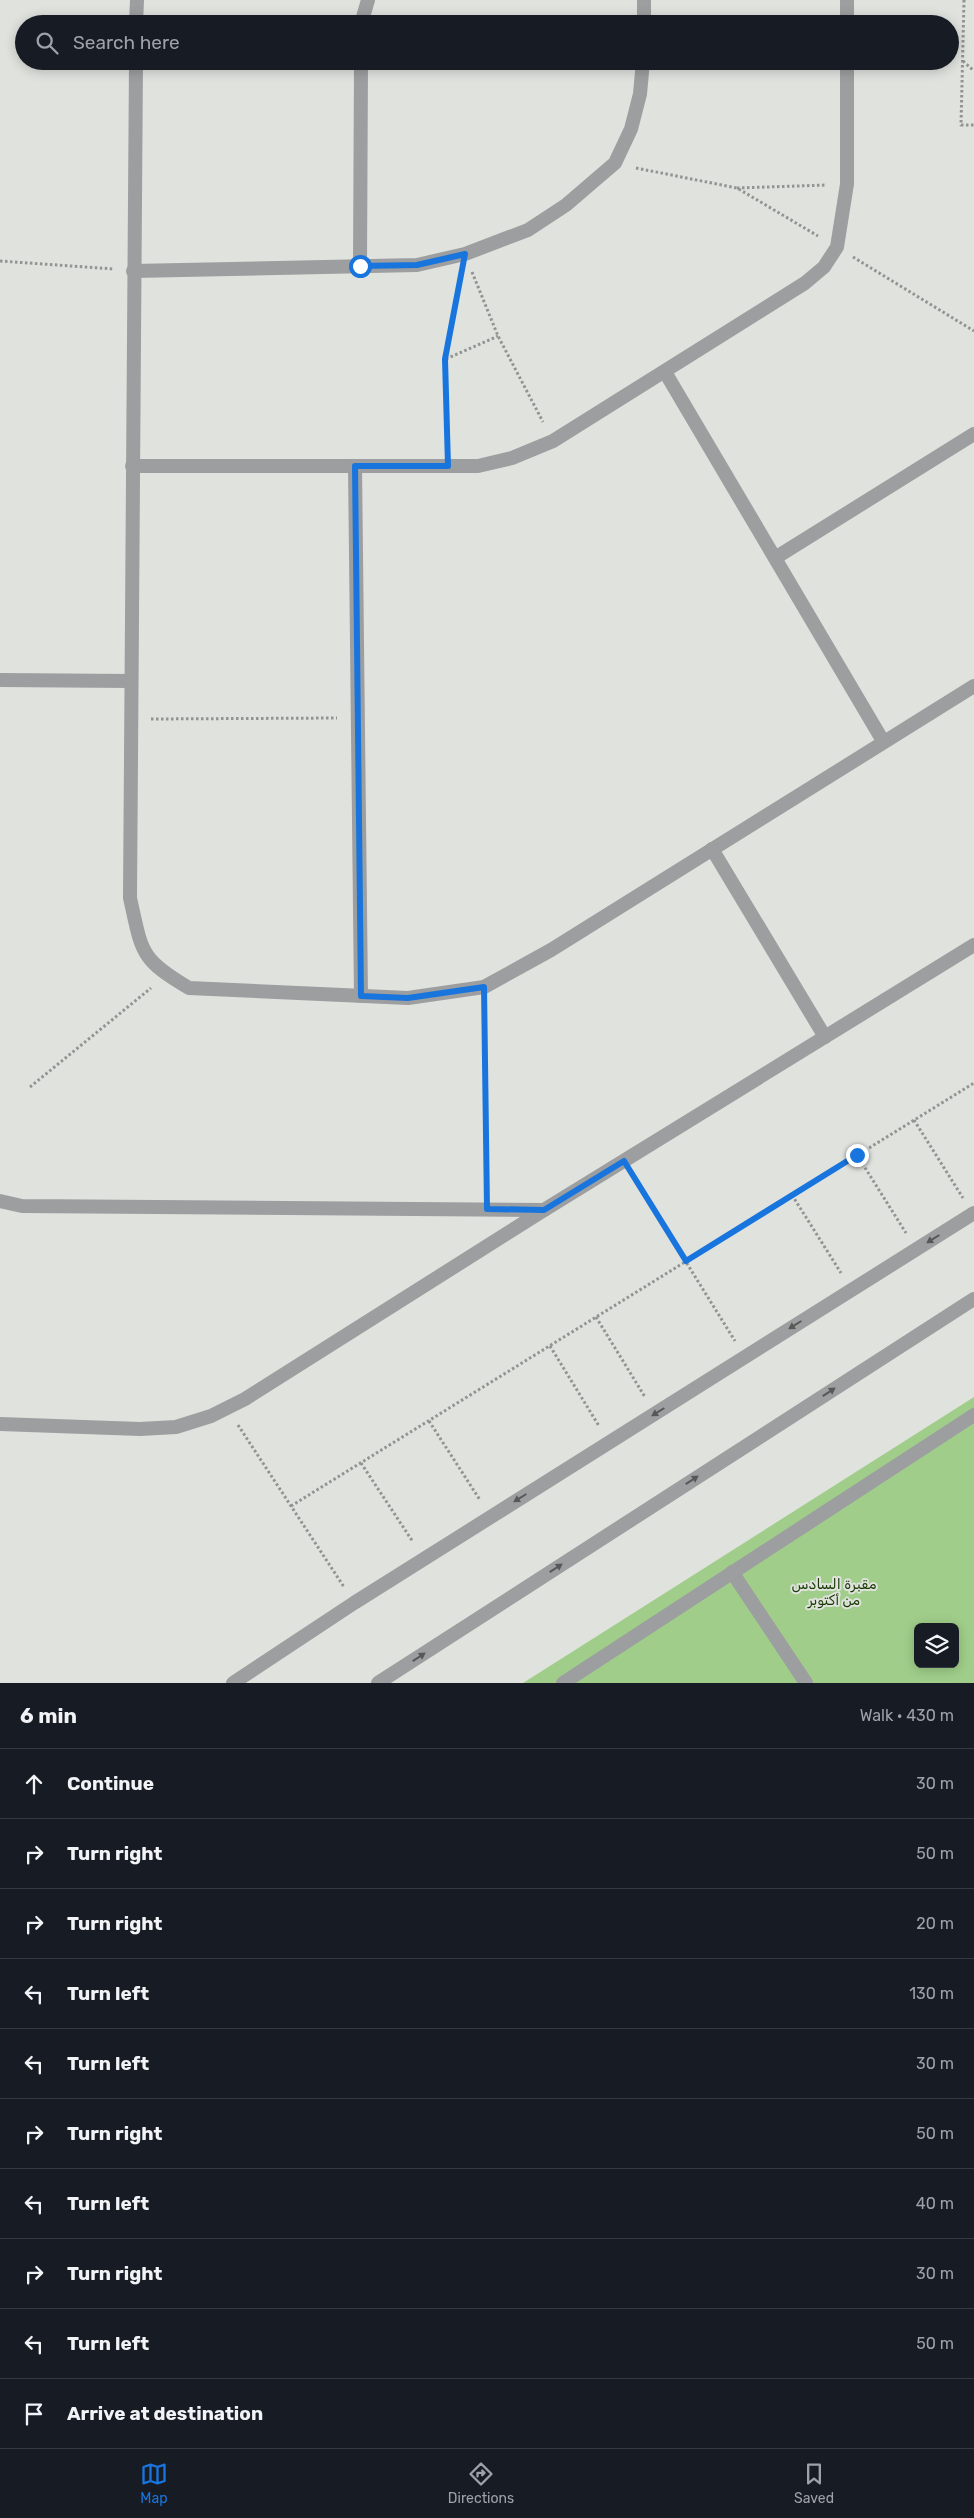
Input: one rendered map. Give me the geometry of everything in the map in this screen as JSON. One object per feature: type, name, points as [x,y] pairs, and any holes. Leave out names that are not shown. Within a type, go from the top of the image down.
[{"type":"street","points":[[136,15],[137,0]]},
{"type":"street","points":[[364,15],[368,0]]},
{"type":"street","points":[[644,0],[644,15]]},
{"type":"street","points":[[848,0],[848,15]]},
{"type":"street","points":[[136,70],[130,898],[141,946],[152,963],[167,975],[189,988],[408,998],[484,987],[551,950],[883,741],[974,686]]},
{"type":"street","points":[[360,266],[361,70]]},
{"type":"street","points":[[133,271],[417,265],[465,254],[528,230],[566,205],[615,163],[630,129],[640,94],[642,70]]},
{"type":"street","points":[[132,466],[478,466],[512,458],[553,441],[805,283],[824,268],[837,247],[847,184],[848,70]]},
{"type":"street","points":[[665,372],[883,741]]},
{"type":"street","points":[[775,558],[974,434]]},
{"type":"street","points":[[355,466],[361,996]]},
{"type":"street","points":[[0,680],[131,681]]},
{"type":"street","points":[[712,849],[825,1037]]},
{"type":"street","points":[[0,1424],[140,1429],[176,1427],[211,1416],[245,1399],[544,1210],[974,945]]},
{"type":"street","points":[[0,1201],[22,1206],[544,1210]]},
{"type":"street","points":[[233,1683],[354,1603],[973,1213]]},
{"type":"street","points":[[378,1683],[974,1298]]},
{"type":"street","points":[[563,1683],[974,1414]]},
{"type":"street","points":[[732,1572],[806,1683]]},
{"type":"path","points":[[964,0],[961,125],[974,125]]},
{"type":"path","points":[[963,60],[974,71]]},
{"type":"path","points":[[615,163],[737,188],[847,184]]},
{"type":"path","points":[[737,188],[974,331]]},
{"type":"path","points":[[465,254],[498,336],[553,441]]},
{"type":"path","points":[[448,466],[445,359],[465,254]]},
{"type":"path","points":[[0,260],[133,271]]},
{"type":"path","points":[[445,359],[498,336]]},
{"type":"path","points":[[130,719],[358,718]]},
{"type":"path","points":[[30,1088],[167,975]]},
{"type":"path","points":[[484,987],[487,1209]]},
{"type":"path","points":[[291,1506],[974,1083]]},
{"type":"path","points":[[914,1120],[973,1213]]},
{"type":"path","points":[[857,1155],[916,1249]]},
{"type":"path","points":[[624,1161],[745,1357]]},
{"type":"path","points":[[792,1195],[851,1290]]},
{"type":"path","points":[[596,1317],[655,1414]]},
{"type":"path","points":[[550,1346],[609,1442]]},
{"type":"path","points":[[226,1408],[354,1603]]},
{"type":"path","points":[[429,1421],[491,1517]]},
{"type":"path","points":[[361,1463],[424,1559]]},
{"type":"green space","name":"مقبرة السادس من أكتوبر","points":[[974,1397],[974,1683],[523,1683]]},
{"type":"route","points":[[360,266],[417,265],[442,261],[465,254],[445,359],[448,466],[355,466],[361,996],[408,998],[484,987],[487,1209],[544,1210],[624,1161],[686,1261],[857,1155]]}]
